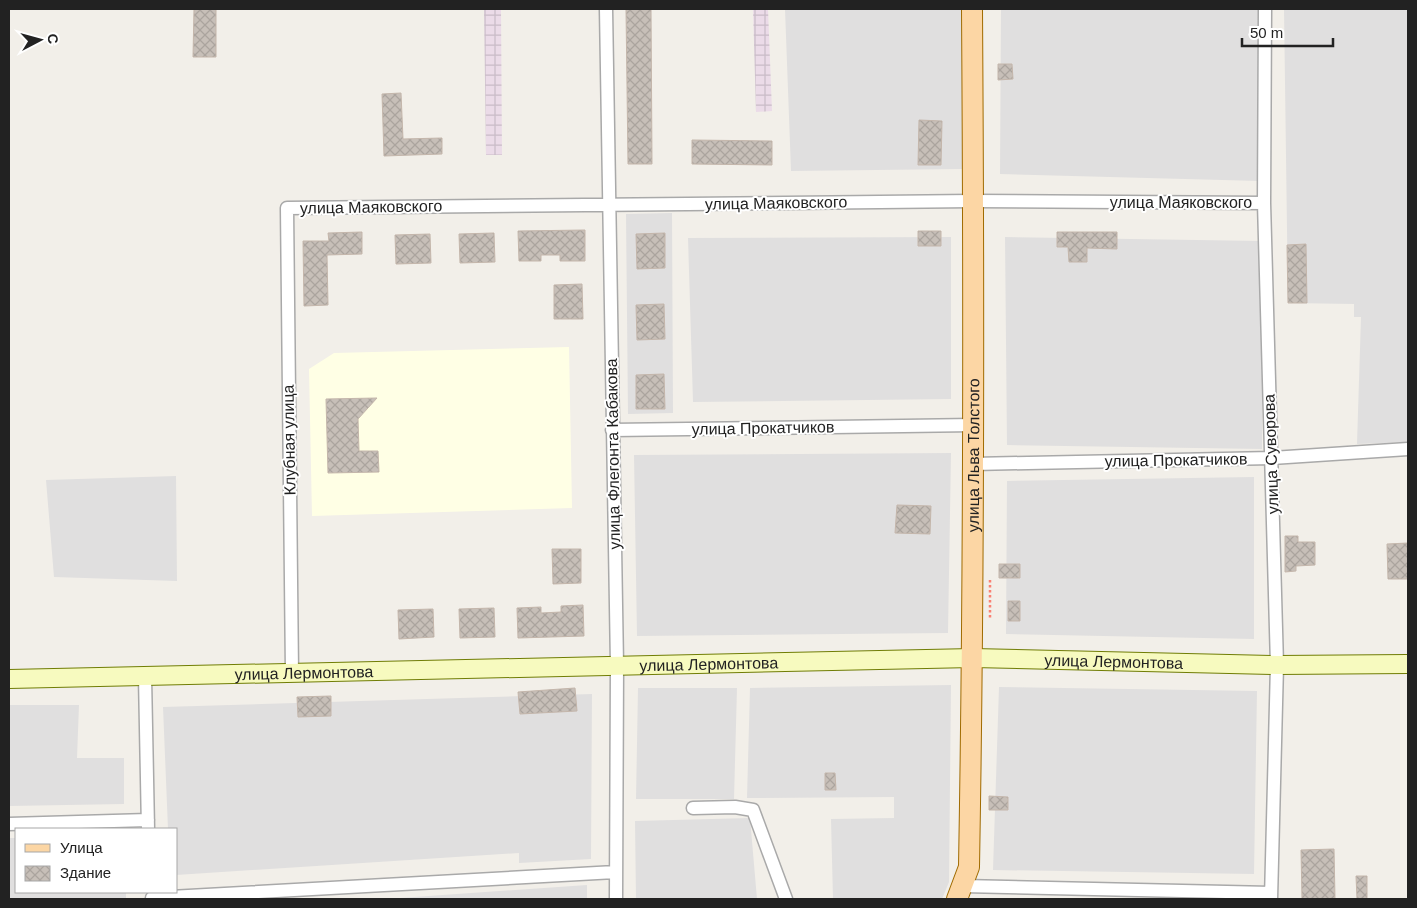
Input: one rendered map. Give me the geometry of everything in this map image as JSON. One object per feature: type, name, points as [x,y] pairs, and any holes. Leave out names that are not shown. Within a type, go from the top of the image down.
[{"type":"main road","name":"улица Льва Толстого","points":[[960,892],[969,867],[973,658],[972,9]]},
{"type":"street","name":"улица Флегонта Кабакова","points":[[606,9],[617,666],[616,899]]},
{"type":"street","name":"улица Суворова","points":[[1265,9],[1264,203],[1277,665],[1271,896]]},
{"type":"street","name":"улица Маяковского","points":[[287,208],[973,201],[1264,203]]},
{"type":"street","name":"Клубная улица","points":[[287,208],[292,673]]},
{"type":"street","name":"улица Прокатчиков","points":[[612,430],[974,425]]},
{"type":"street","name":"улица Прокатчиков","points":[[973,464],[1272,458],[1408,449]]},
{"type":"street","name":"улица Лермонтова","points":[[9,679],[973,658],[1277,665],[1408,664]]},
{"type":"street","points":[[9,824],[148,825],[145,677]]},
{"type":"street","points":[[693,808],[735,807],[753,810],[786,899]]},
{"type":"street","points":[[152,896],[615,872]]},
{"type":"street","points":[[960,892],[1271,896]]},
{"type":"shaded area","points":[[484,9],[501,9],[502,155],[486,155]]},
{"type":"shaded area","points":[[753,9],[768,9],[772,111],[756,112]]},
{"type":"shaded area","points":[[785,9],[963,9],[962,169],[791,171]]},
{"type":"shaded area","points":[[1001,9],[1259,9],[1260,181],[1000,174]]},
{"type":"shaded area","points":[[1284,9],[1408,9],[1408,442],[1357,444],[1361,317],[1354,317],[1354,304],[1288,303]]},
{"type":"shaded area","points":[[672,213],[673,413],[628,414],[626,214]]},
{"type":"shaded area","points":[[951,237],[951,399],[693,402],[688,238]]},
{"type":"shaded area","points":[[1005,237],[1262,241],[1262,449],[1007,445]]},
{"type":"shaded area","points":[[569,347],[572,508],[312,516],[309,369],[334,353]]},
{"type":"shaded area","points":[[951,453],[948,633],[637,636],[634,455]]},
{"type":"shaded area","points":[[176,476],[177,581],[54,577],[46,480]]},
{"type":"shaded area","points":[[1254,477],[1254,639],[1006,634],[1007,481]]},
{"type":"shaded area","points":[[951,685],[949,882],[942,899],[833,899],[831,819],[894,818],[894,797],[747,798],[750,688]]},
{"type":"shaded area","points":[[999,687],[1257,691],[1254,874],[993,870]]},
{"type":"shaded area","points":[[638,688],[737,688],[734,799],[636,799]]},
{"type":"shaded area","points":[[592,694],[591,859],[519,863],[519,853],[178,875],[178,828],[168,828],[163,707]]},
{"type":"shaded area","points":[[9,705],[79,705],[77,758],[124,758],[124,804],[9,806]]},
{"type":"shaded area","points":[[750,818],[757,899],[636,899],[635,821]]},
{"type":"shaded area","points":[[9,838],[15,838],[15,893],[126,893],[126,899],[9,899]]},
{"type":"shaded area","points":[[587,885],[587,899],[386,899]]},
{"type":"building","points":[[194,9],[216,9],[216,57],[193,57]]},
{"type":"building","points":[[626,9],[651,9],[652,164],[628,164]]},
{"type":"building","points":[[998,64],[1012,64],[1013,79],[998,80]]},
{"type":"building","points":[[401,93],[403,139],[442,138],[442,154],[384,156],[382,94]]},
{"type":"building","points":[[919,120],[942,121],[941,165],[918,165]]},
{"type":"building","points":[[692,140],[772,141],[772,165],[692,164]]},
{"type":"building","points":[[585,230],[585,261],[560,261],[560,255],[541,255],[541,261],[519,261],[518,231]]},
{"type":"building","points":[[918,231],[941,231],[941,246],[918,246]]},
{"type":"building","points":[[362,232],[362,254],[327,255],[328,305],[304,306],[303,241],[329,241],[328,233]]},
{"type":"building","points":[[1057,232],[1117,232],[1117,249],[1087,248],[1087,262],[1069,262],[1068,247],[1057,247]]},
{"type":"building","points":[[494,233],[495,262],[460,263],[459,234]]},
{"type":"building","points":[[665,233],[665,268],[637,269],[636,234]]},
{"type":"building","points":[[430,234],[431,263],[396,264],[395,235]]},
{"type":"building","points":[[1306,244],[1307,303],[1288,303],[1287,245]]},
{"type":"building","points":[[582,284],[583,319],[554,319],[554,285]]},
{"type":"building","points":[[664,304],[665,339],[637,340],[636,305]]},
{"type":"building","points":[[664,374],[665,409],[636,409],[636,375]]},
{"type":"building","points":[[377,398],[358,419],[359,451],[378,451],[379,472],[328,473],[326,399]]},
{"type":"building","points":[[897,505],[931,506],[930,534],[895,533]]},
{"type":"building","points":[[1285,536],[1298,536],[1298,542],[1315,542],[1315,565],[1296,566],[1296,571],[1285,572]]},
{"type":"building","points":[[1408,543],[1408,579],[1388,579],[1387,544]]},
{"type":"building","points":[[552,549],[581,549],[581,583],[553,584]]},
{"type":"building","points":[[999,564],[1020,564],[1020,578],[999,578]]},
{"type":"building","points":[[1008,601],[1020,601],[1020,621],[1008,621]]},
{"type":"building","points":[[583,605],[584,636],[518,638],[517,608],[541,607],[541,613],[561,612],[561,606]]},
{"type":"building","points":[[494,608],[495,637],[460,638],[459,609]]},
{"type":"building","points":[[433,609],[434,637],[399,639],[398,610]]},
{"type":"building","points":[[575,688],[577,711],[520,714],[518,692]]},
{"type":"building","points":[[331,696],[331,716],[298,717],[297,697]]},
{"type":"building","points":[[825,773],[835,773],[836,790],[825,790]]},
{"type":"building","points":[[989,796],[1008,797],[1008,810],[989,810]]},
{"type":"building","points":[[1334,849],[1335,899],[1302,899],[1301,850]]},
{"type":"building","points":[[1356,876],[1367,876],[1367,899],[1357,899]]}]
